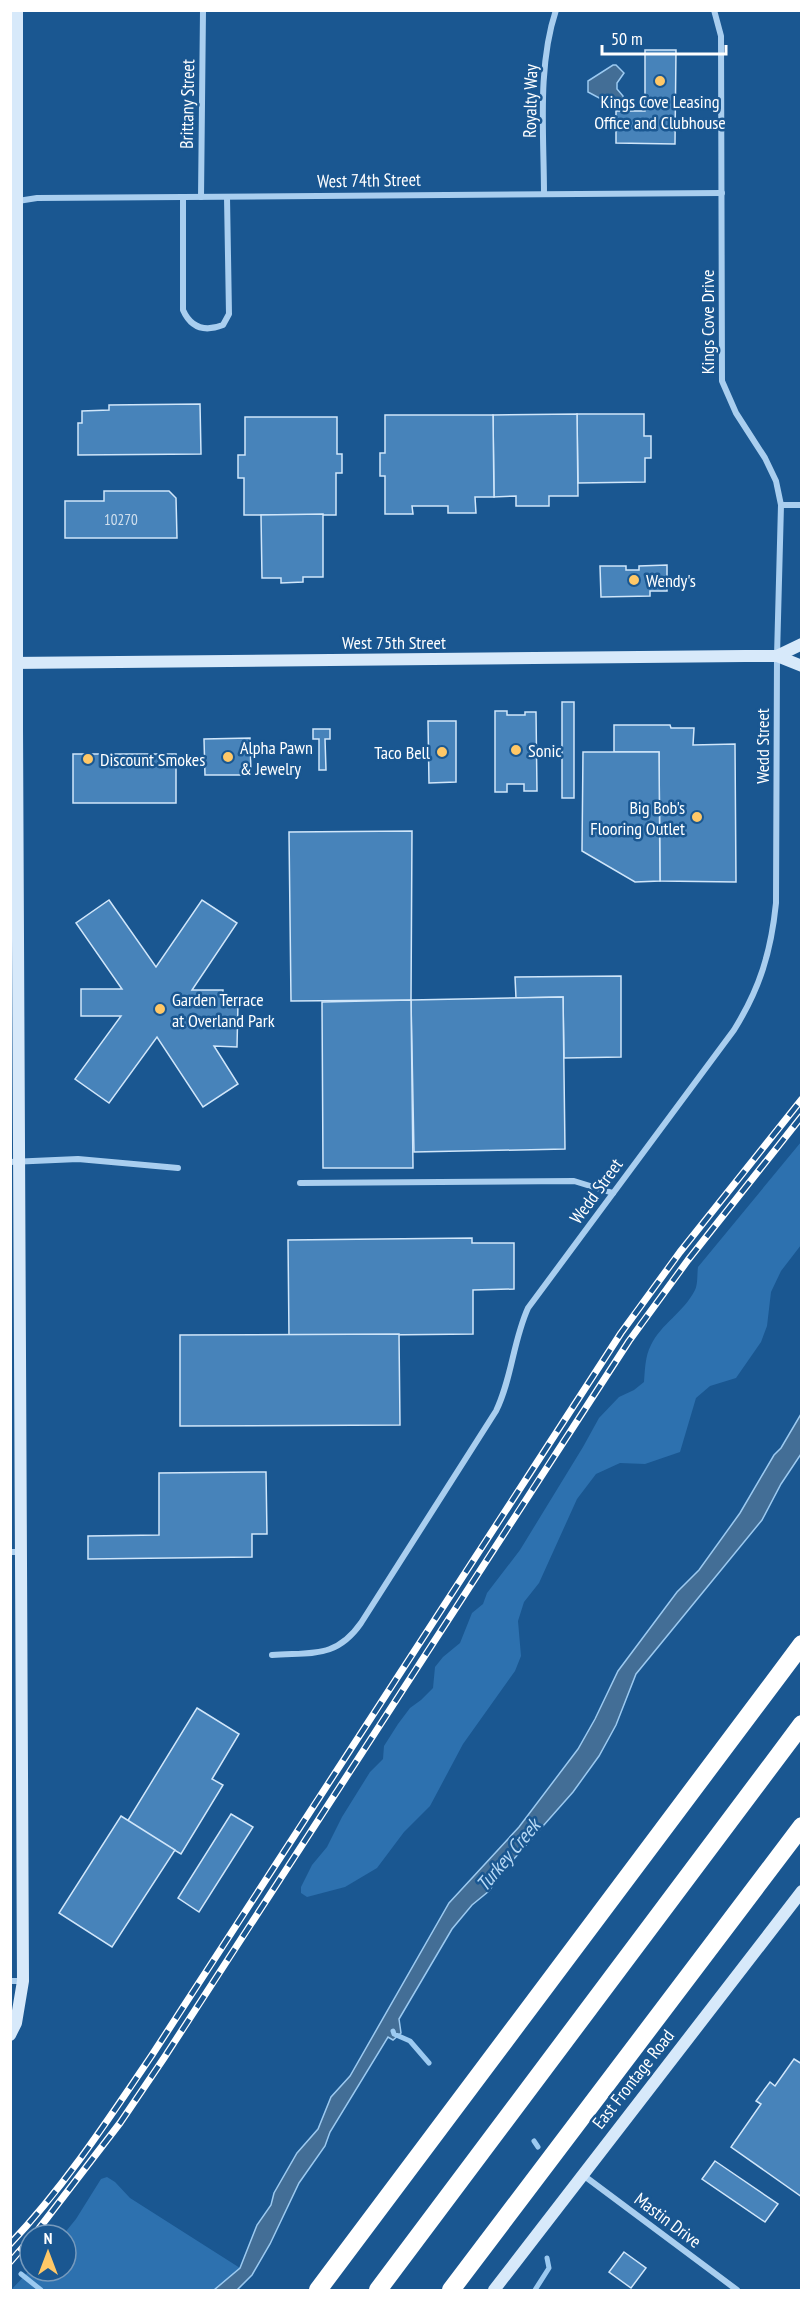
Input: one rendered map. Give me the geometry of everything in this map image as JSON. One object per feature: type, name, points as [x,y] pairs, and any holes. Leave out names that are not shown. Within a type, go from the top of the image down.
[{"type":"highway","points":[[318,2290],[801,1644]]},
{"type":"highway","points":[[378,2290],[801,1724]]},
{"type":"highway","points":[[451,2290],[801,1826]]},
{"type":"street","points":[[10,2035],[16,2023],[17,1981],[14,663],[18,201],[14,56],[17,10]]},
{"type":"street","name":"Brittany Street","points":[[201,197],[203,10]]},
{"type":"street","name":"Royalty Way","points":[[544,194],[545,62],[556,10]]},
{"type":"street","name":"Kings Cove Drive","points":[[714,10],[721,36],[722,381],[736,413],[765,458],[776,481],[781,505],[777,656]]},
{"type":"street","name":"West 74th Street","points":[[18,201],[37,198],[722,193]]},
{"type":"street","points":[[183,197],[183,310],[187,320],[196,327],[207,329],[223,325],[229,314],[227,197]]},
{"type":"street","points":[[781,505],[801,505]]},
{"type":"street","name":"West 75th Street","points":[[777,656],[801,644]]},
{"type":"street","name":"West 75th Street","points":[[14,663],[777,656],[801,666]]},
{"type":"street","name":"Wedd Street","points":[[272,1655],[329,1651],[351,1637],[496,1411],[505,1393],[520,1327],[528,1308],[734,1030],[752,1001],[764,969],[773,934],[776,903],[777,656]]},
{"type":"street","points":[[15,1162],[78,1159],[178,1168]]},
{"type":"street","points":[[300,1183],[574,1181],[613,1193]]},
{"type":"street","name":"East Frontage Road","points":[[494,2290],[801,1891]]},
{"type":"street","name":"Mastin Drive","points":[[582,2174],[737,2290]]},
{"type":"shaded area","points":[[801,1142],[801,1245],[781,1271],[771,1292],[767,1326],[761,1342],[736,1378],[710,1386],[696,1398],[680,1452],[645,1464],[620,1463],[596,1474],[577,1499],[539,1583],[524,1602],[518,1621],[521,1656],[515,1671],[463,1744],[430,1806],[404,1832],[377,1868],[345,1887],[307,1897],[301,1893],[301,1887],[312,1865],[327,1847],[342,1817],[370,1772],[383,1759],[384,1746],[398,1724],[410,1708],[433,1688],[435,1667],[460,1643],[472,1613],[483,1604],[487,1593],[520,1550],[599,1418],[619,1397],[644,1382],[649,1349],[655,1338],[685,1305],[696,1288],[698,1267]]},
{"type":"shaded area","points":[[107,2177],[115,2182],[130,2198],[240,2268],[214,2290],[11,2290],[18,2283],[78,2283],[78,2223],[73,2223],[101,2179]]},
{"type":"water","points":[[613,65],[624,73],[617,83],[617,89],[623,96],[623,100],[614,106],[588,92],[588,81]]},
{"type":"water","name":"Turkey Creek","points":[[801,1414],[801,1454],[781,1484],[762,1520],[636,1674],[616,1725],[599,1756],[573,1792],[506,1868],[489,1891],[472,1905],[452,1929],[399,2019],[401,2033],[393,2040],[388,2037],[330,2132],[325,2146],[299,2183],[270,2244],[252,2275],[237,2290],[214,2290],[240,2268],[257,2225],[271,2205],[274,2193],[297,2153],[318,2129],[331,2097],[350,2076],[449,1903],[519,1827],[578,1749],[618,1671],[677,1592],[699,1570],[740,1513]]},
{"type":"building","name":"Kings Cove Leasing Office and Clubhouse","points":[[645,50],[676,50],[675,144],[616,143],[616,111],[645,111]]},
{"type":"building","points":[[200,404],[201,454],[78,455],[78,423],[82,423],[82,411],[109,410],[109,405]]},
{"type":"building","points":[[577,414],[644,414],[644,436],[651,436],[651,458],[645,458],[645,482],[578,483]]},
{"type":"building","points":[[577,414],[578,496],[549,496],[549,506],[516,506],[516,496],[494,497],[493,415]]},
{"type":"building","points":[[385,415],[493,415],[494,497],[475,497],[476,513],[448,513],[448,506],[412,506],[413,514],[385,514],[385,476],[380,476],[380,453],[385,453]]},
{"type":"building","points":[[245,417],[337,417],[337,454],[342,454],[342,473],[336,473],[336,515],[244,515],[244,478],[238,478],[238,455],[245,455]]},
{"type":"building","points":[[104,491],[169,491],[176,498],[177,538],[65,538],[65,501],[104,501]]},
{"type":"building","points":[[323,514],[323,577],[303,577],[303,582],[281,583],[281,578],[262,578],[261,515]]},
{"type":"building","name":"Wendy's","points":[[667,565],[667,591],[650,591],[650,596],[601,597],[600,566],[626,566],[626,570],[639,570],[639,566]]},
{"type":"building","points":[[562,702],[574,702],[574,798],[562,798]]},
{"type":"building","name":"Sonic","points":[[495,711],[507,711],[507,715],[525,715],[525,712],[536,712],[537,791],[524,791],[524,784],[507,784],[507,792],[495,792]]},
{"type":"building","name":"Taco Bell","points":[[428,721],[456,721],[456,782],[429,783]]},
{"type":"building","name":"Big Bob's Flooring Outlet","points":[[614,725],[670,725],[671,728],[694,728],[693,745],[735,744],[736,882],[660,881],[659,752],[614,752]]},
{"type":"building","points":[[313,729],[330,729],[330,739],[325,739],[326,770],[319,770],[319,739],[313,739]]},
{"type":"building","name":"Alpha Pawn & Jewelry","points":[[250,738],[251,775],[205,775],[204,739]]},
{"type":"building","points":[[583,752],[659,752],[660,881],[635,882],[582,851]]},
{"type":"building","points":[[73,754],[176,754],[176,803],[73,803]]},
{"type":"building","points":[[412,831],[411,1000],[291,1001],[289,832]]},
{"type":"building","name":"Garden Terrace at Overland Park","points":[[109,900],[156,967],[202,900],[237,923],[192,990],[223,990],[223,1002],[238,1003],[237,1047],[214,1046],[238,1084],[203,1107],[157,1037],[109,1103],[75,1079],[121,1016],[81,1016],[81,989],[122,989],[76,923]]},
{"type":"building","points":[[621,976],[621,1057],[564,1058],[563,997],[516,998],[515,977]]},
{"type":"building","points":[[563,997],[565,1149],[414,1152],[411,1000]]},
{"type":"building","points":[[411,1000],[413,1168],[323,1168],[322,1002]]},
{"type":"building","points":[[472,1238],[472,1243],[514,1243],[514,1289],[473,1290],[473,1334],[289,1336],[288,1240]]},
{"type":"building","points":[[399,1334],[400,1425],[180,1426],[180,1335]]},
{"type":"building","points":[[266,1472],[267,1534],[252,1534],[252,1557],[88,1559],[88,1536],[159,1535],[159,1473]]},
{"type":"building","points":[[197,1708],[239,1734],[212,1779],[223,1785],[181,1854],[127,1822]]},
{"type":"building","points":[[231,1814],[253,1827],[199,1912],[178,1898]]},
{"type":"building","points":[[121,1816],[175,1850],[112,1947],[59,1913]]},
{"type":"building","points":[[794,2059],[802,2064],[802,2197],[731,2147],[761,2104],[756,2101],[770,2082],[775,2086]]},
{"type":"building","points":[[715,2161],[778,2204],[765,2222],[702,2179]]},
{"type":"building","points":[[624,2252],[646,2268],[631,2288],[609,2272]]},
{"type":"waterway","points":[[393,2031],[394,2034],[410,2041],[429,2063]]},
{"type":"waterway","points":[[534,2141],[538,2147]]},
{"type":"waterway","points":[[535,2290],[549,2268],[547,2258]]},
{"type":"waterway","points":[[32,2283],[41,2290]]},
{"type":"railway","points":[[10,2244],[49,2200],[152,2055],[621,1333],[680,1252],[802,1099]]},
{"type":"railway","points":[[43,2223],[120,2123],[164,2058],[629,1341],[688,1260],[802,1116]]},
{"type":"railway","points":[[10,2262],[18,2253]]},
{"type":"place","name":"Kings Cove Leasing Office and Clubhouse","points":[[660,81]]},
{"type":"place","name":"Wendy's","points":[[634,580]]},
{"type":"place","name":"Sonic","points":[[516,750]]},
{"type":"place","name":"Taco Bell","points":[[442,752]]},
{"type":"place","name":"Alpha Pawn & Jewelry","points":[[228,757]]},
{"type":"place","name":"Discount Smokes","points":[[88,759]]},
{"type":"place","name":"Big Bob's Flooring Outlet","points":[[697,817]]},
{"type":"place","name":"Garden Terrace at Overland Park","points":[[160,1009]]}]
